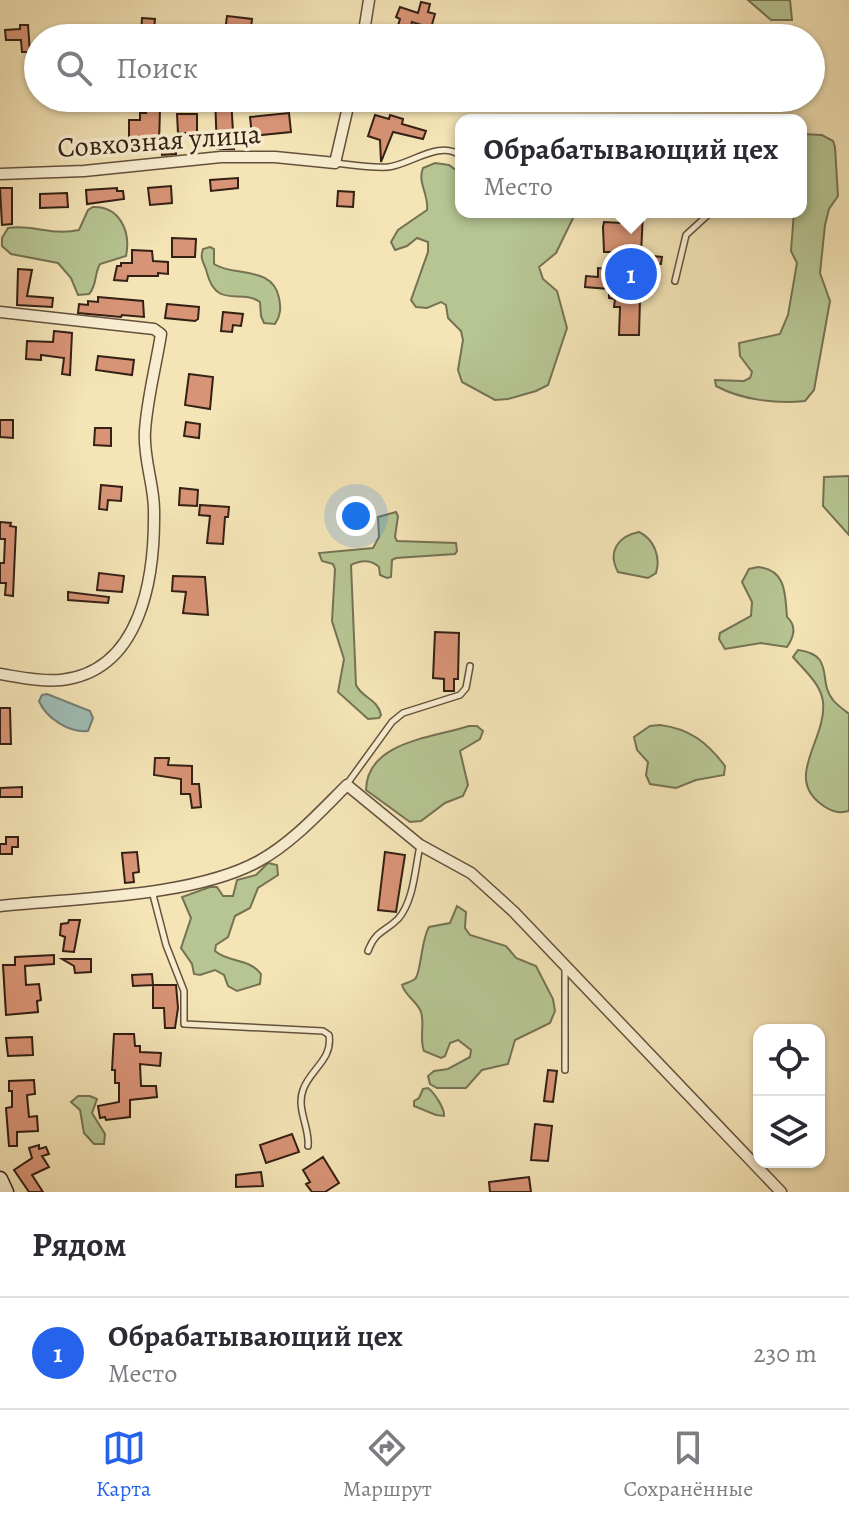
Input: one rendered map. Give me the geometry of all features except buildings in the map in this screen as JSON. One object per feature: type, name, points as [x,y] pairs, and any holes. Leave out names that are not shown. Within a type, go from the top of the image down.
[{"type":"main road","points":[[0,1179],[6,1192]]},
{"type":"street","points":[[365,24],[369,0]]},
{"type":"street","points":[[335,163],[347,112]]},
{"type":"street","name":"Совхозная улица","points":[[0,174],[106,169],[221,157],[275,157],[335,163]]},
{"type":"street","points":[[0,312],[154,329],[161,334],[145,432],[154,507],[153,532],[147,579],[133,632],[106,662],[80,676],[59,680],[0,674]]},
{"type":"street","points":[[0,906],[152,891],[227,876],[282,846],[347,785],[420,845],[471,873],[514,912],[781,1192]]},
{"type":"lane","name":"Совхозная улица","points":[[335,163],[392,167],[426,154],[450,150],[455,153]]},
{"type":"lane","points":[[675,281],[686,235],[704,218]]},
{"type":"lane","points":[[347,785],[392,722],[416,708],[460,695],[466,688],[470,666]]},
{"type":"lane","points":[[368,951],[378,932],[397,919],[408,901],[420,845]]},
{"type":"lane","points":[[152,891],[166,945],[184,991],[184,1024],[323,1031],[329,1035],[327,1057],[303,1089],[303,1118],[309,1136],[308,1146]]},
{"type":"lane","points":[[565,967],[565,1070]]},
{"type":"green space","points":[[748,0],[790,0],[792,20],[771,20]]},
{"type":"green space","points":[[807,134],[822,135],[833,141],[835,147],[838,196],[829,209],[825,225],[820,273],[830,301],[814,390],[805,401],[783,402],[737,395],[716,386],[715,380],[744,381],[750,378],[752,372],[740,356],[739,343],[780,334],[788,315],[797,263],[791,251],[794,218],[807,218]]},
{"type":"green space","points":[[435,163],[449,165],[455,170],[455,218],[573,218],[556,253],[539,267],[543,279],[557,291],[567,328],[548,385],[508,399],[495,400],[462,382],[458,370],[463,340],[461,331],[448,318],[446,305],[441,302],[427,308],[416,307],[411,300],[428,252],[428,242],[417,238],[395,250],[391,242],[398,230],[427,210],[422,184],[423,168]]},
{"type":"green space","points":[[93,207],[117,216],[125,230],[127,247],[126,256],[100,264],[89,294],[78,295],[71,278],[58,263],[11,254],[2,246],[2,238],[8,228],[60,232],[79,230],[88,210]]},
{"type":"green space","points":[[203,249],[214,249],[214,264],[261,276],[275,288],[280,308],[275,324],[264,323],[260,302],[252,298],[223,295],[211,284],[202,259]]},
{"type":"green space","points":[[849,476],[849,535],[823,506],[824,477]]},
{"type":"green space","points":[[396,512],[397,541],[456,543],[457,551],[455,554],[396,558],[392,560],[391,577],[387,578],[380,575],[379,567],[372,563],[362,561],[351,565],[356,685],[377,705],[381,715],[368,719],[338,692],[344,659],[332,621],[335,569],[333,564],[322,561],[319,553],[373,548],[379,537],[378,517]]},
{"type":"green space","points":[[639,532],[649,539],[657,555],[656,573],[648,578],[618,572],[615,565],[616,546],[625,537]]},
{"type":"green space","points":[[758,567],[774,573],[783,585],[787,617],[793,628],[791,639],[787,647],[761,643],[725,649],[719,639],[720,633],[751,616],[752,602],[742,582],[749,569]]},
{"type":"green space","points":[[798,650],[810,653],[822,663],[828,693],[849,714],[849,811],[838,812],[824,806],[811,793],[806,782],[806,770],[823,716],[823,702],[816,683],[793,657]]},
{"type":"green space","points":[[660,725],[689,733],[704,744],[725,766],[724,775],[696,780],[676,788],[650,784],[646,775],[648,762],[637,750],[634,737],[650,726]]},
{"type":"green space","points":[[477,726],[483,731],[480,739],[460,751],[468,785],[463,796],[445,803],[421,821],[410,822],[366,790],[369,774],[377,761],[390,751],[404,744]]},
{"type":"green space","points":[[268,863],[277,865],[278,875],[258,888],[250,908],[235,916],[228,937],[216,945],[215,951],[256,969],[261,974],[260,984],[237,991],[228,986],[224,975],[215,970],[194,974],[192,964],[181,948],[191,918],[182,897],[210,887],[217,887],[223,896],[233,896],[237,880],[256,875]]},
{"type":"green space","points":[[457,906],[466,912],[465,928],[470,935],[506,946],[516,958],[536,966],[553,999],[555,1011],[550,1023],[515,1040],[508,1064],[482,1070],[466,1088],[437,1088],[430,1084],[428,1076],[470,1057],[471,1050],[458,1040],[450,1043],[445,1056],[441,1058],[424,1051],[421,1012],[402,985],[417,976],[429,927],[450,923]]},
{"type":"green space","points":[[428,1088],[439,1101],[444,1116],[414,1106],[423,1089]]},
{"type":"green space","points":[[78,1096],[97,1099],[92,1113],[105,1134],[104,1144],[94,1144],[84,1133],[80,1110],[71,1102]]},
{"type":"water","points":[[47,694],[90,711],[93,718],[88,731],[73,730],[53,718],[39,701],[42,695]]},
{"type":"place","name":"Обрабатывающий цех","points":[[631,274]]}]
